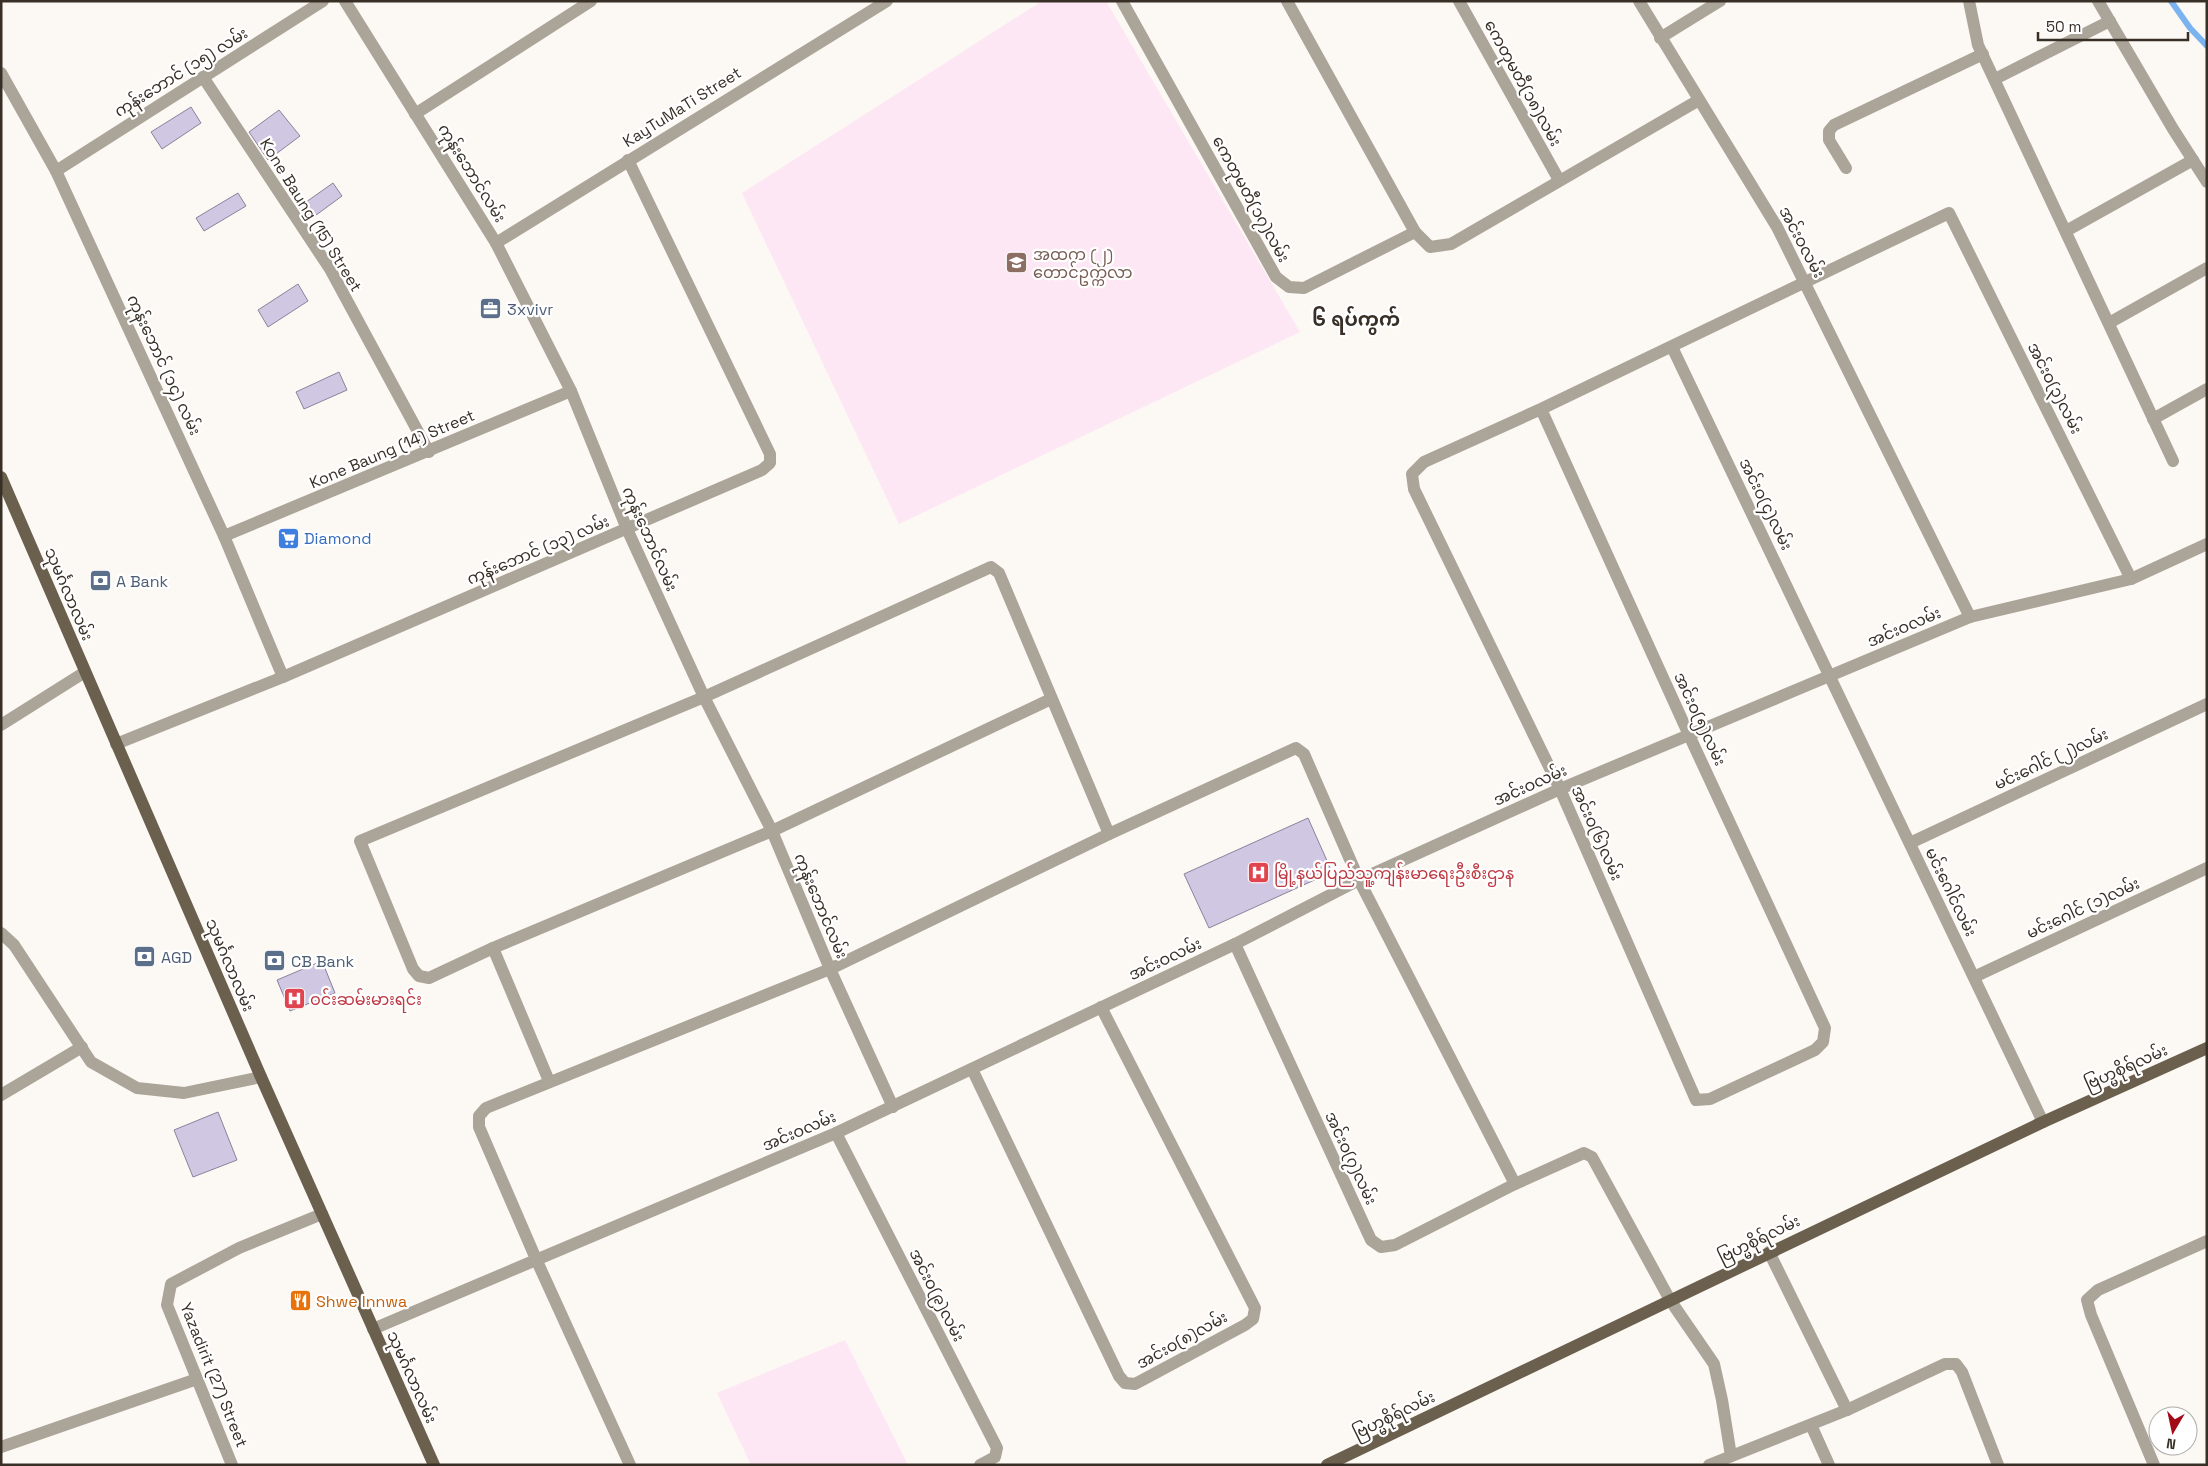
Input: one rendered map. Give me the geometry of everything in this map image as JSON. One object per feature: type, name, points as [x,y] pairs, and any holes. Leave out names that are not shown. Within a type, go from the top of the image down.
[{"type":"main road","name":"သုမင်္ဂလာလမ်း","points":[[1,477],[261,1077],[434,1465]]},
{"type":"main road","name":"ဗြဟ္မစိုရ်လမ်း","points":[[1327,1465],[2043,1122],[2207,1048]]},
{"type":"street","name":"ကုန်းဘောင် (၁၅) လမ်း","points":[[56,171],[323,1]]},
{"type":"street","name":"ကုန်းဘောင်လမ်း","points":[[345,1],[496,243],[571,391],[627,529],[704,697],[772,831],[830,968],[893,1107]]},
{"type":"street","points":[[416,114],[591,1]]},
{"type":"street","name":"KayTuMaTi Street","points":[[496,243],[887,1]]},
{"type":"street","name":"ကေတုမတီ(၁၇)လမ်း","points":[[1122,1],[1276,276],[1289,287],[1304,288],[1415,232]]},
{"type":"street","points":[[1288,1],[1415,232],[1430,247],[1451,244],[1699,100]]},
{"type":"street","name":"ကေတုမတီ(၁၈)လမ်း","points":[[1459,1],[1559,180]]},
{"type":"street","name":"အင်းဝလမ်း","points":[[1638,1],[1777,227],[1970,617]]},
{"type":"street","points":[[1660,38],[1720,1]]},
{"type":"street","points":[[1970,1],[1978,45],[2172,461]]},
{"type":"street","points":[[2098,1],[2207,182]]},
{"type":"street","points":[[1995,79],[2110,21]]},
{"type":"street","points":[[1846,168],[1829,140],[1829,131],[1834,125],[1983,54]]},
{"type":"street","name":"ကုန်းဘောင် (၁၄) လမ်း","points":[[1,73],[56,171],[224,536],[283,677]]},
{"type":"street","name":"Kone Baung (15) Street","points":[[203,77],[330,269],[429,452]]},
{"type":"street","name":"ကုန်းဘောင် (၁၃) လမ်း","points":[[116,744],[283,677],[627,529],[762,470],[770,462],[770,454],[628,160]]},
{"type":"street","points":[[2066,231],[2193,160]]},
{"type":"street","name":"အင်းဝ(၃)လမ်း","points":[[1805,283],[1949,213],[2131,579]]},
{"type":"street","points":[[2109,323],[2207,268]]},
{"type":"street","points":[[1541,409],[1805,283]]},
{"type":"street","name":"အင်းဝ(၄)လမ်း","points":[[1672,347],[1830,676]]},
{"type":"street","points":[[2153,419],[2207,389]]},
{"type":"street","name":"Kone Baung (14) Street","points":[[224,536],[429,452],[571,391]]},
{"type":"street","name":"အင်းဝ(၆)လမ်း","points":[[1541,409],[1424,462],[1412,474],[1414,489],[1560,789],[1696,1100]]},
{"type":"street","name":"အင်းဝ(၅)လမ်း","points":[[1541,409],[1825,1028],[1823,1042],[1815,1050],[1710,1099],[1696,1100]]},
{"type":"street","name":"အင်းဝလမ်း","points":[[373,1329],[836,1133],[1234,944],[1358,880],[1560,789],[1970,617],[2131,579],[2207,544]]},
{"type":"street","points":[[1051,699],[772,831],[493,948],[429,978],[419,976],[413,968],[360,841],[704,697],[991,567],[998,573],[1109,834]]},
{"type":"street","points":[[1,725],[85,672]]},
{"type":"street","name":"မင်းဂေါင်လမ်း","points":[[1830,676],[2043,1122]]},
{"type":"street","name":"မင်းဂေါင် (၂)လမ်း","points":[[1910,843],[2207,704]]},
{"type":"street","points":[[630,1465],[536,1259],[479,1127],[479,1116],[486,1108],[548,1081],[830,968],[1109,834],[1296,748],[1304,754],[1358,880],[1515,1184]]},
{"type":"street","name":"မင်းဂေါင် (၁)လမ်း","points":[[1974,977],[2207,868]]},
{"type":"street","points":[[1,933],[14,945],[92,1062],[137,1088],[184,1093],[261,1077]]},
{"type":"street","name":"အင်းဝ(၇)လမ်း","points":[[1234,944],[1372,1240],[1381,1247],[1395,1245],[1515,1184],[1584,1153],[1592,1157],[1670,1300]]},
{"type":"street","points":[[493,948],[548,1081]]},
{"type":"street","name":"အင်းဝ(၈)လမ်း","points":[[972,1069],[1119,1376],[1125,1383],[1135,1384],[1245,1325],[1253,1319],[1255,1308],[1101,1008]]},
{"type":"street","points":[[1,1096],[82,1047]]},
{"type":"street","name":"အင်းဝ(၉)လမ်း","points":[[836,1133],[997,1448],[995,1457],[980,1465]]},
{"type":"street","name":"Yazadirit (27) Street","points":[[232,1465],[167,1305],[171,1284],[239,1248],[322,1214]]},
{"type":"street","points":[[2154,1465],[2091,1315],[2087,1300],[2098,1290],[2207,1241]]},
{"type":"street","points":[[1769,1252],[1848,1410]]},
{"type":"street","points":[[1670,1300],[1714,1364],[1731,1456]]},
{"type":"street","points":[[1709,1465],[1848,1410],[1945,1364],[1956,1364],[1962,1372],[1998,1465]]},
{"type":"street","points":[[1,1447],[197,1379]]},
{"type":"street","points":[[1811,1425],[1829,1465]]},
{"type":"shaded area","name":"အထက (၂) တောင်ဥက္ကလာ","points":[[1042,1],[1106,1],[1300,332],[899,524],[742,193]]},
{"type":"shaded area","points":[[845,1340],[908,1465],[751,1465],[717,1393]]},
{"type":"building","points":[[191,107],[201,123],[162,149],[151,132]]},
{"type":"building","points":[[279,110],[300,136],[268,160],[249,132]]},
{"type":"building","points":[[333,183],[342,196],[308,221],[299,207]]},
{"type":"building","points":[[238,193],[246,206],[204,231],[196,218]]},
{"type":"building","points":[[298,284],[308,301],[268,327],[258,310]]},
{"type":"building","points":[[339,372],[347,390],[304,409],[296,392]]},
{"type":"building","name":"မြို့နယ်ပြည်သူ့ကျန်းမာရေးဦးစီးဌာန","points":[[1308,818],[1332,872],[1209,928],[1184,874]]},
{"type":"building","points":[[322,961],[335,993],[290,1011],[277,980]]},
{"type":"building","points":[[218,1112],[237,1160],[193,1177],[174,1130]]},
{"type":"waterway","points":[[2171,1],[2190,28],[2207,46]]},
{"type":"place","name":"အထက (၂) တောင်ဥက္ကလာ","points":[[1017,263]]},
{"type":"place","name":"3xvivr","points":[[491,309]]},
{"type":"place","name":"Diamond","points":[[288,538]]},
{"type":"place","name":"A Bank","points":[[100,581]]},
{"type":"place","name":"မြို့နယ်ပြည်သူ့ကျန်းမာရေးဦးစီးဌာန","points":[[1258,873]]},
{"type":"place","name":"AGD","points":[[145,957]]},
{"type":"place","name":"CB Bank","points":[[275,961]]},
{"type":"place","name":"ဝင်းဆမ်းမားရင်း","points":[[294,999]]},
{"type":"place","name":"Shwe Innwa","points":[[300,1301]]},
{"type":"district","name":"၆ ရပ်ကွက်","points":[[1356,319]]}]
